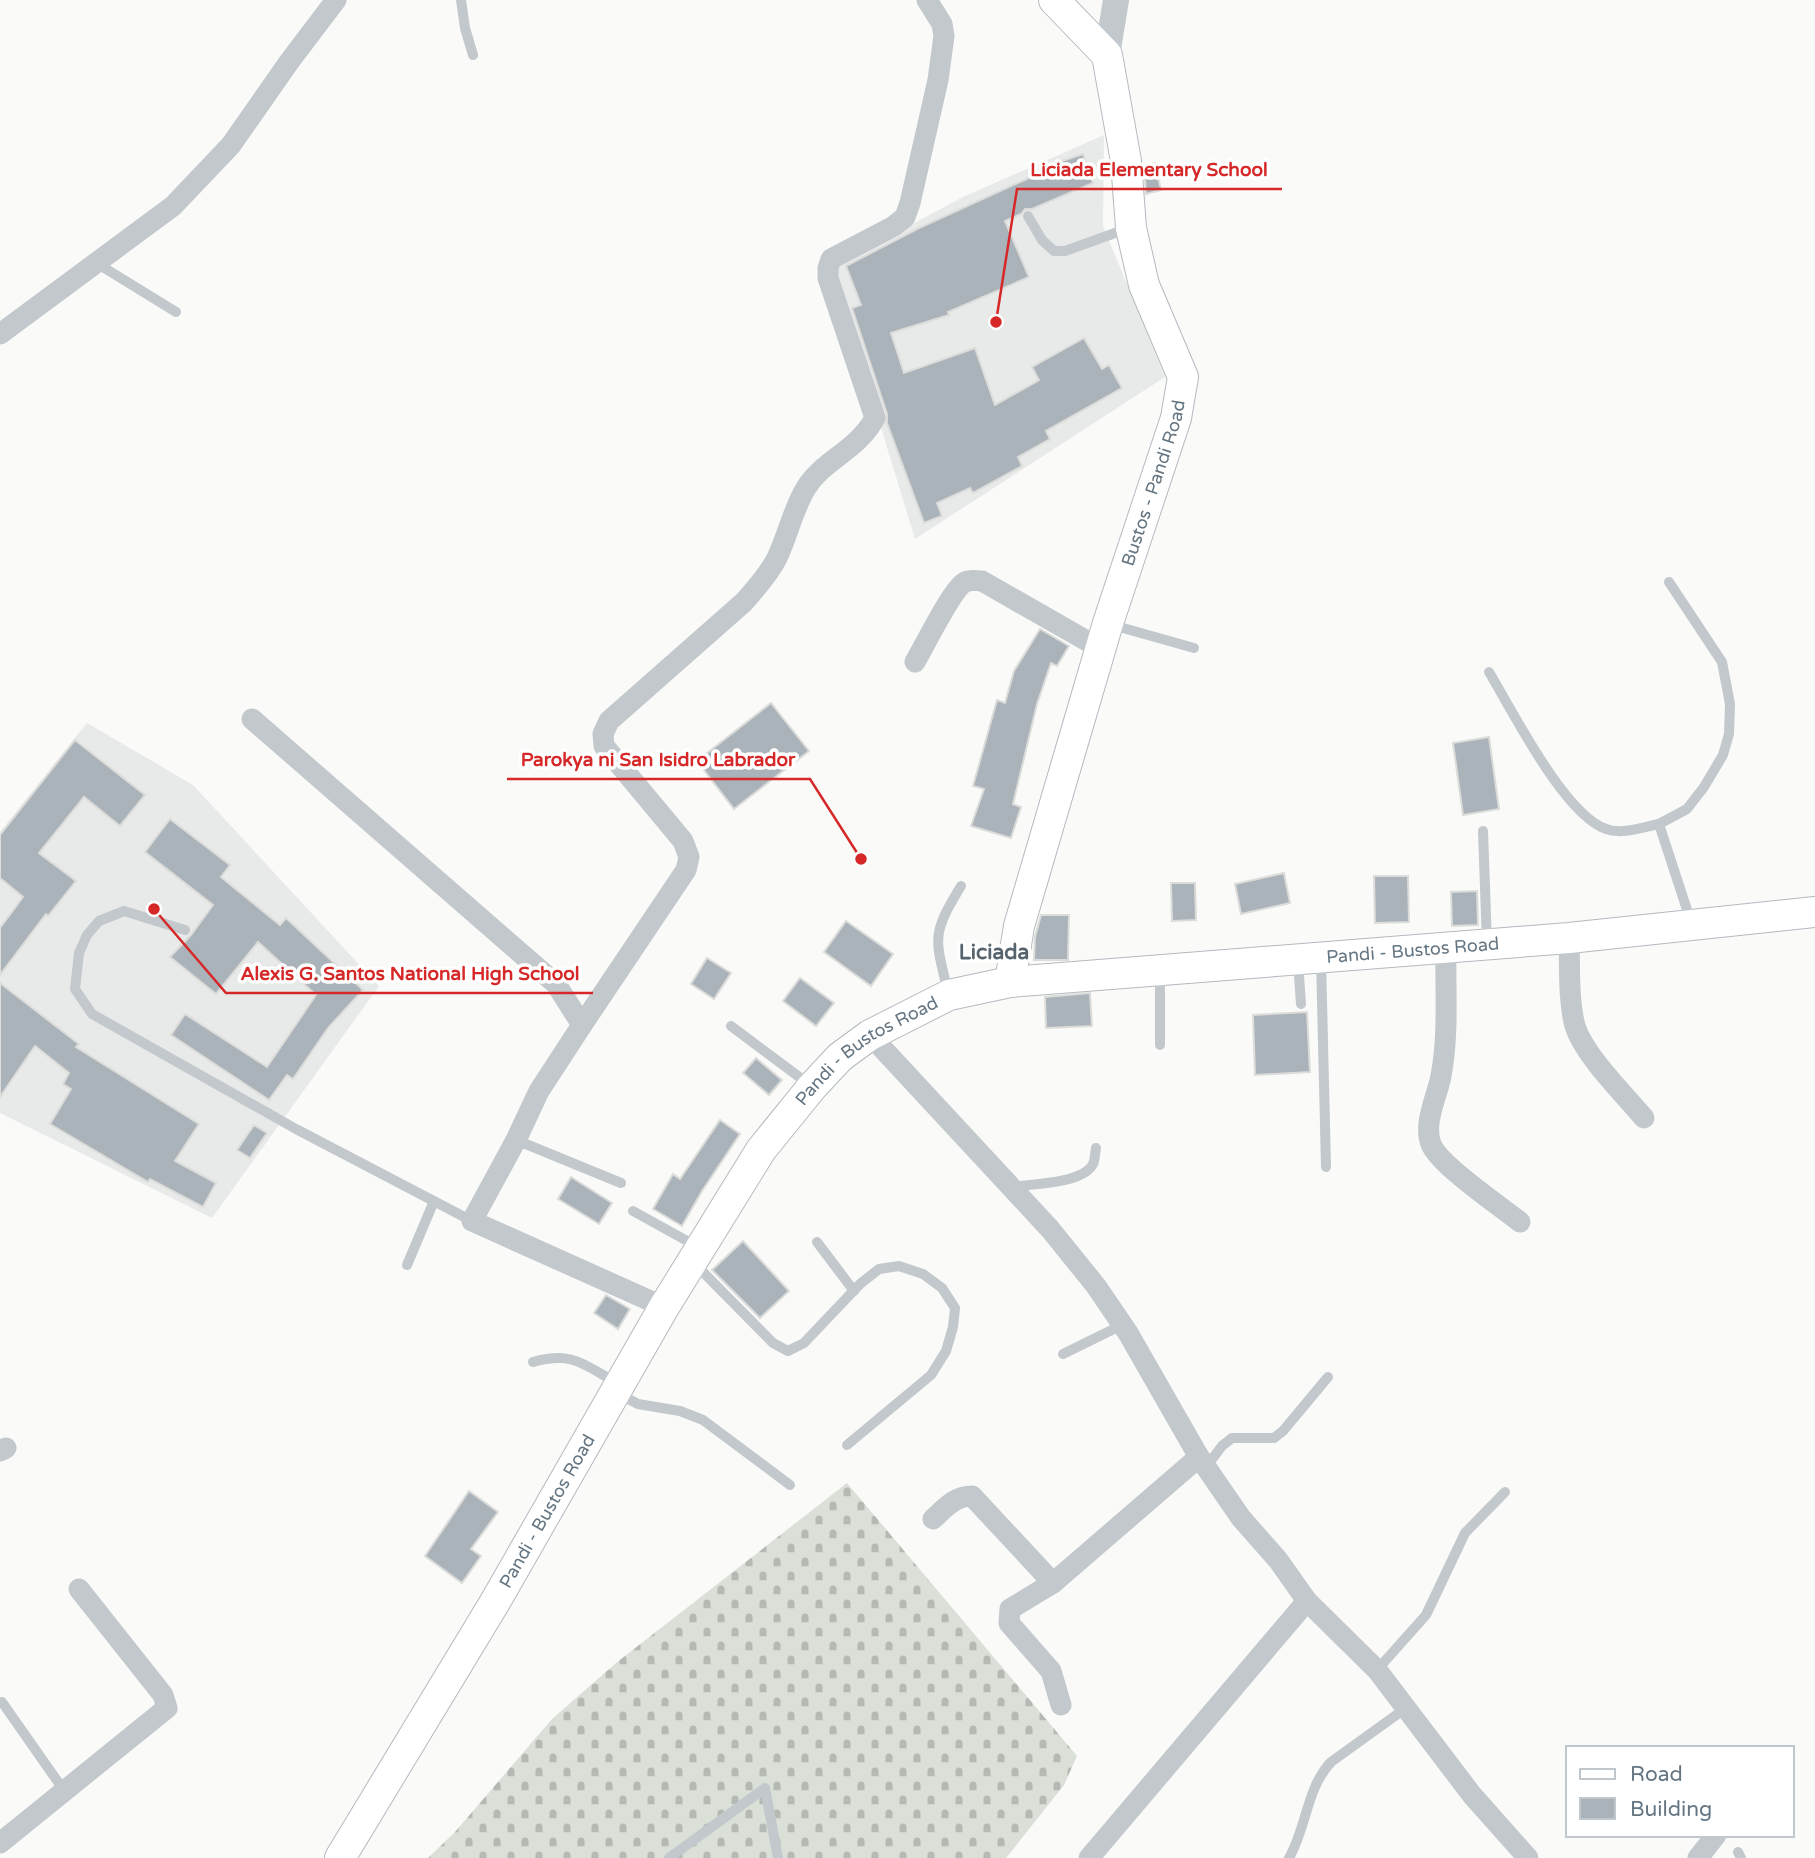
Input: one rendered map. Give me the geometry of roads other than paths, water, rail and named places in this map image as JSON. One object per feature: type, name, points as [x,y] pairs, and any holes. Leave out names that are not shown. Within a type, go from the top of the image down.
[{"type":"main road","points":[[1054,0],[1107,55]]},
{"type":"main road","name":"Bustos - Pandi Road","points":[[1010,982],[1019,926],[1105,636],[1176,418],[1183,377],[1144,285],[1131,228],[1126,161],[1107,55]]},
{"type":"main road","name":"Pandi - Bustos Road","points":[[340,1858],[495,1602],[664,1307],[761,1150],[840,1056],[870,1035],[949,995],[1010,982],[1569,938],[1815,912]]},
{"type":"street","points":[[0,334],[173,206],[231,145],[336,0]]},
{"type":"street","points":[[664,1307],[472,1221],[539,1091],[686,870],[689,857],[683,841],[604,746],[603,734],[610,721],[744,602],[758,586],[776,560],[807,486],[860,440],[875,418],[828,278],[828,268],[831,259],[894,226],[905,217],[911,203],[938,80],[944,36],[942,23],[927,0]]},
{"type":"street","points":[[1107,55],[1116,0]]},
{"type":"street","points":[[915,662],[953,596],[962,583],[971,580],[982,581],[1105,636]]},
{"type":"street","points":[[252,719],[556,984],[582,1025]]},
{"type":"street","points":[[1569,938],[1576,1028],[1586,1048],[1644,1118]]},
{"type":"street","points":[[1446,947],[1444,1060],[1438,1096],[1428,1128],[1432,1146],[1446,1163],[1520,1222]]},
{"type":"street","points":[[870,1035],[1050,1229],[1096,1286],[1122,1325],[1202,1462],[1241,1518],[1278,1560],[1307,1601],[1377,1670],[1472,1795],[1528,1858]]},
{"type":"street","points":[[1060,1704],[1051,1671],[1009,1623],[1010,1609],[1054,1583],[1202,1462]]},
{"type":"street","points":[[933,1519],[962,1496],[972,1496],[1054,1583]]},
{"type":"street","points":[[0,1843],[167,1708],[163,1695],[79,1589]]},
{"type":"street","points":[[1089,1858],[1307,1601]]},
{"type":"street","points":[[1698,1858],[1714,1837]]},
{"type":"lane","points":[[461,0],[465,29],[473,55]]},
{"type":"lane","points":[[1028,216],[1042,240],[1054,251],[1065,251],[1131,228]]},
{"type":"lane","points":[[98,264],[176,312]]},
{"type":"lane","points":[[1489,672],[1559,788],[1580,813],[1607,830],[1628,830],[1659,824],[1687,809],[1723,755],[1729,734],[1730,704],[1722,663],[1669,582]]},
{"type":"lane","points":[[1105,636],[1194,648]]},
{"type":"lane","points":[[1659,824],[1692,925]]},
{"type":"lane","points":[[1483,831],[1487,944]]},
{"type":"lane","points":[[949,995],[938,952],[937,933],[943,915],[961,886]]},
{"type":"lane","points":[[185,930],[124,912],[99,921],[87,935],[79,953],[75,989],[92,1014],[296,1129],[472,1221]]},
{"type":"lane","points":[[1301,1004],[1309,957]]},
{"type":"lane","points":[[1309,957],[1326,1167]]},
{"type":"lane","points":[[1160,969],[1160,1045]]},
{"type":"lane","points":[[731,1026],[812,1087]]},
{"type":"lane","points":[[516,1139],[621,1183]]},
{"type":"lane","points":[[1010,1186],[1075,1178],[1085,1173],[1093,1164],[1096,1148]]},
{"type":"lane","points":[[407,1265],[434,1201]]},
{"type":"lane","points":[[633,1212],[696,1254],[773,1343],[788,1351],[804,1343],[879,1269],[899,1266],[923,1274],[942,1288],[955,1308],[946,1351],[931,1375],[847,1445]]},
{"type":"lane","points":[[817,1242],[854,1291]]},
{"type":"lane","points":[[1063,1354],[1122,1325]]},
{"type":"lane","points":[[533,1362],[549,1357],[563,1356],[574,1359],[638,1404],[680,1411],[703,1420],[790,1485]]},
{"type":"lane","points":[[1202,1462],[1232,1438],[1274,1438],[1328,1377]]},
{"type":"lane","points":[[1377,1670],[1426,1615],[1465,1533],[1504,1492]]},
{"type":"lane","points":[[2,1702],[65,1792]]},
{"type":"lane","points":[[1289,1858],[1298,1842],[1320,1774],[1331,1762],[1406,1708]]},
{"type":"lane","points":[[669,1858],[765,1788],[778,1858]]},
{"type":"place","name":"Liciada Elementary School","points":[[996,322]]},
{"type":"place","name":"Parokya ni San Isidro Labrador","points":[[861,859]]},
{"type":"place","name":"Alexis G. Santos National High School","points":[[154,909]]},
{"type":"district","name":"Liciada","points":[[994,952]]}]
